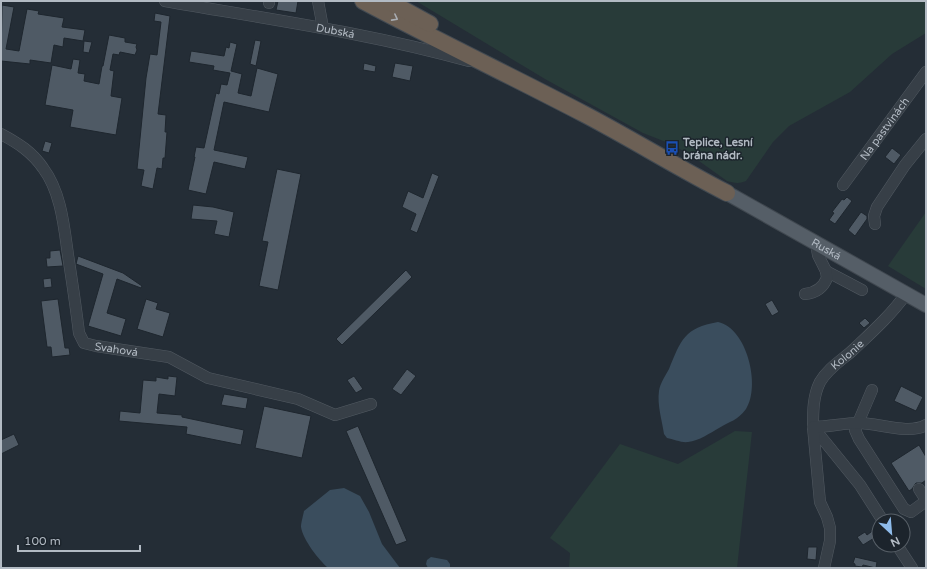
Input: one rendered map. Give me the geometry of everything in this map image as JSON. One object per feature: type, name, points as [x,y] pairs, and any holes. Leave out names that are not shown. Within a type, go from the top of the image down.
[{"type":"highway","points":[[363,1],[600,122],[692,175],[727,193]]},
{"type":"highway","points":[[388,1],[554,91],[693,170],[727,193]]},
{"type":"main road","name":"Ruská","points":[[727,193],[926,305]]},
{"type":"street","name":"Dubská","points":[[165,1],[201,4],[390,42],[436,52],[502,73]]},
{"type":"street","points":[[318,1],[323,28]]},
{"type":"street","points":[[401,1],[420,12],[432,25]]},
{"type":"street","name":"Na pastvinách","points":[[843,184],[926,72]]},
{"type":"street","name":"Svahová","points":[[1,134],[29,151],[44,168],[57,194],[64,230],[79,333],[84,343],[169,357],[208,378],[298,399],[335,415],[371,404]]},
{"type":"street","points":[[875,224],[874,216],[877,207],[905,165],[926,139]]},
{"type":"street","points":[[805,294],[813,293],[822,286],[827,278],[826,271],[818,255],[816,243]]},
{"type":"street","points":[[826,271],[862,290]]},
{"type":"street","name":"Kolonie","points":[[824,568],[830,541],[830,528],[820,502],[813,427],[814,400],[821,382],[830,369],[877,328],[897,307],[906,294]]},
{"type":"street","points":[[872,390],[855,430],[859,439],[904,509],[910,512],[926,501],[919,489]]},
{"type":"street","points":[[813,427],[828,427],[859,423],[909,429],[923,427],[926,425]]},
{"type":"street","points":[[813,427],[860,485],[878,513]]},
{"type":"street","points":[[902,553],[912,568]]},
{"type":"green space","points":[[416,1],[926,1],[926,33],[892,54],[850,92],[789,126],[773,142],[746,181],[736,183],[727,181],[692,156],[671,144],[643,133],[545,79]]},
{"type":"green space","points":[[926,212],[926,289],[888,266]]},
{"type":"green space","points":[[735,431],[752,432],[737,568],[569,568],[570,553],[550,538],[620,444],[678,464]]},
{"type":"water","points":[[718,322],[728,327],[737,335],[744,346],[751,373],[752,387],[750,399],[746,409],[736,418],[696,440],[686,442],[667,438],[664,434],[659,407],[659,391],[662,383],[677,350],[685,337],[698,328]]},
{"type":"water","points":[[344,488],[360,496],[369,512],[382,544],[400,568],[328,568],[312,549],[302,532],[301,527],[304,511],[330,490]]},
{"type":"water","points":[[431,557],[447,560],[450,564],[450,568],[428,568],[426,564],[427,560]]},
{"type":"building","points":[[278,1],[298,1],[296,13],[276,10]]},
{"type":"building","points":[[2,5],[14,7],[6,49],[19,51],[27,9],[39,11],[38,14],[64,18],[62,27],[85,30],[83,41],[64,38],[63,47],[54,45],[51,63],[30,60],[30,64],[1,61]]},
{"type":"building","points":[[155,13],[170,16],[158,114],[166,115],[165,132],[167,132],[165,158],[163,158],[162,169],[157,168],[153,189],[141,186],[144,170],[137,169],[146,78],[150,54],[157,55],[161,22],[154,21]]},
{"type":"building","points":[[109,35],[125,38],[125,42],[137,44],[135,55],[120,52],[119,55],[113,54],[110,70],[114,71],[111,96],[122,98],[116,135],[70,127],[73,110],[45,105],[52,65],[71,69],[73,59],[80,60],[78,73],[85,74],[84,81],[99,84]]},
{"type":"building","points":[[255,40],[261,41],[256,66],[250,64]]},
{"type":"building","points":[[84,41],[92,42],[89,53],[83,52]]},
{"type":"building","points":[[230,42],[237,44],[231,71],[242,74],[238,93],[251,96],[257,68],[278,74],[269,112],[224,102],[214,150],[248,157],[245,169],[214,162],[206,194],[188,190],[194,157],[196,147],[204,148],[216,93],[219,94],[221,84],[227,85],[230,73],[213,70],[214,66],[189,62],[191,51],[224,56],[226,47],[229,48]]},
{"type":"building","points":[[364,63],[376,66],[375,72],[363,70]]},
{"type":"building","points":[[395,63],[413,66],[410,81],[392,77]]},
{"type":"building","points":[[45,141],[52,143],[49,153],[42,151]]},
{"type":"building","points":[[892,148],[901,155],[894,164],[885,157]]},
{"type":"building","points":[[277,169],[301,174],[278,290],[259,286],[268,242],[262,241]]},
{"type":"building","points":[[432,173],[439,176],[417,233],[410,230],[416,214],[402,207],[408,191],[423,198]]},
{"type":"building","points":[[847,197],[852,201],[835,224],[829,220],[834,213],[832,212],[842,199],[844,200]]},
{"type":"building","points":[[193,205],[213,207],[234,212],[229,237],[214,234],[217,221],[191,219]]},
{"type":"building","points":[[861,212],[867,216],[867,219],[855,236],[848,230]]},
{"type":"building","points":[[60,250],[63,266],[47,267],[46,258],[50,258],[50,251]]},
{"type":"building","points":[[78,256],[123,273],[142,286],[141,288],[117,279],[107,313],[126,319],[121,336],[88,326],[103,274],[76,264]]},
{"type":"building","points":[[406,270],[412,277],[342,345],[336,339]]},
{"type":"building","points":[[51,278],[52,287],[44,288],[43,279]]},
{"type":"building","points":[[58,299],[65,348],[69,348],[70,355],[52,357],[51,347],[47,347],[41,301]]},
{"type":"building","points":[[146,299],[158,303],[156,309],[170,313],[163,337],[137,329]]},
{"type":"building","points":[[772,300],[779,312],[772,316],[765,304]]},
{"type":"building","points":[[865,318],[870,323],[864,328],[859,323]]},
{"type":"building","points":[[407,369],[416,376],[401,395],[392,389]]},
{"type":"building","points":[[168,376],[177,377],[175,396],[159,394],[157,413],[182,415],[182,417],[244,430],[241,445],[186,434],[187,427],[119,421],[120,411],[140,413],[143,380],[156,381],[156,377],[168,379]]},
{"type":"building","points":[[354,376],[363,389],[356,393],[347,380]]},
{"type":"building","points":[[901,386],[923,397],[916,411],[894,401]]},
{"type":"building","points":[[224,394],[248,398],[246,409],[221,405]]},
{"type":"building","points":[[264,406],[311,416],[302,458],[255,448]]},
{"type":"building","points":[[358,426],[407,541],[396,545],[346,431]]},
{"type":"building","points":[[14,434],[19,445],[1,454],[1,440]]},
{"type":"building","points":[[919,445],[926,457],[926,480],[922,483],[916,483],[909,491],[891,463]]},
{"type":"building","points":[[865,532],[867,535],[871,532],[871,540],[863,545],[857,537]]},
{"type":"building","points":[[808,547],[817,547],[816,560],[807,559]]},
{"type":"building","points":[[855,557],[877,562],[876,568],[863,565],[862,567],[855,566],[853,563]]},
{"type":"place","name":"Teplice, Lesní brána nádr.","points":[[672,148]]}]
